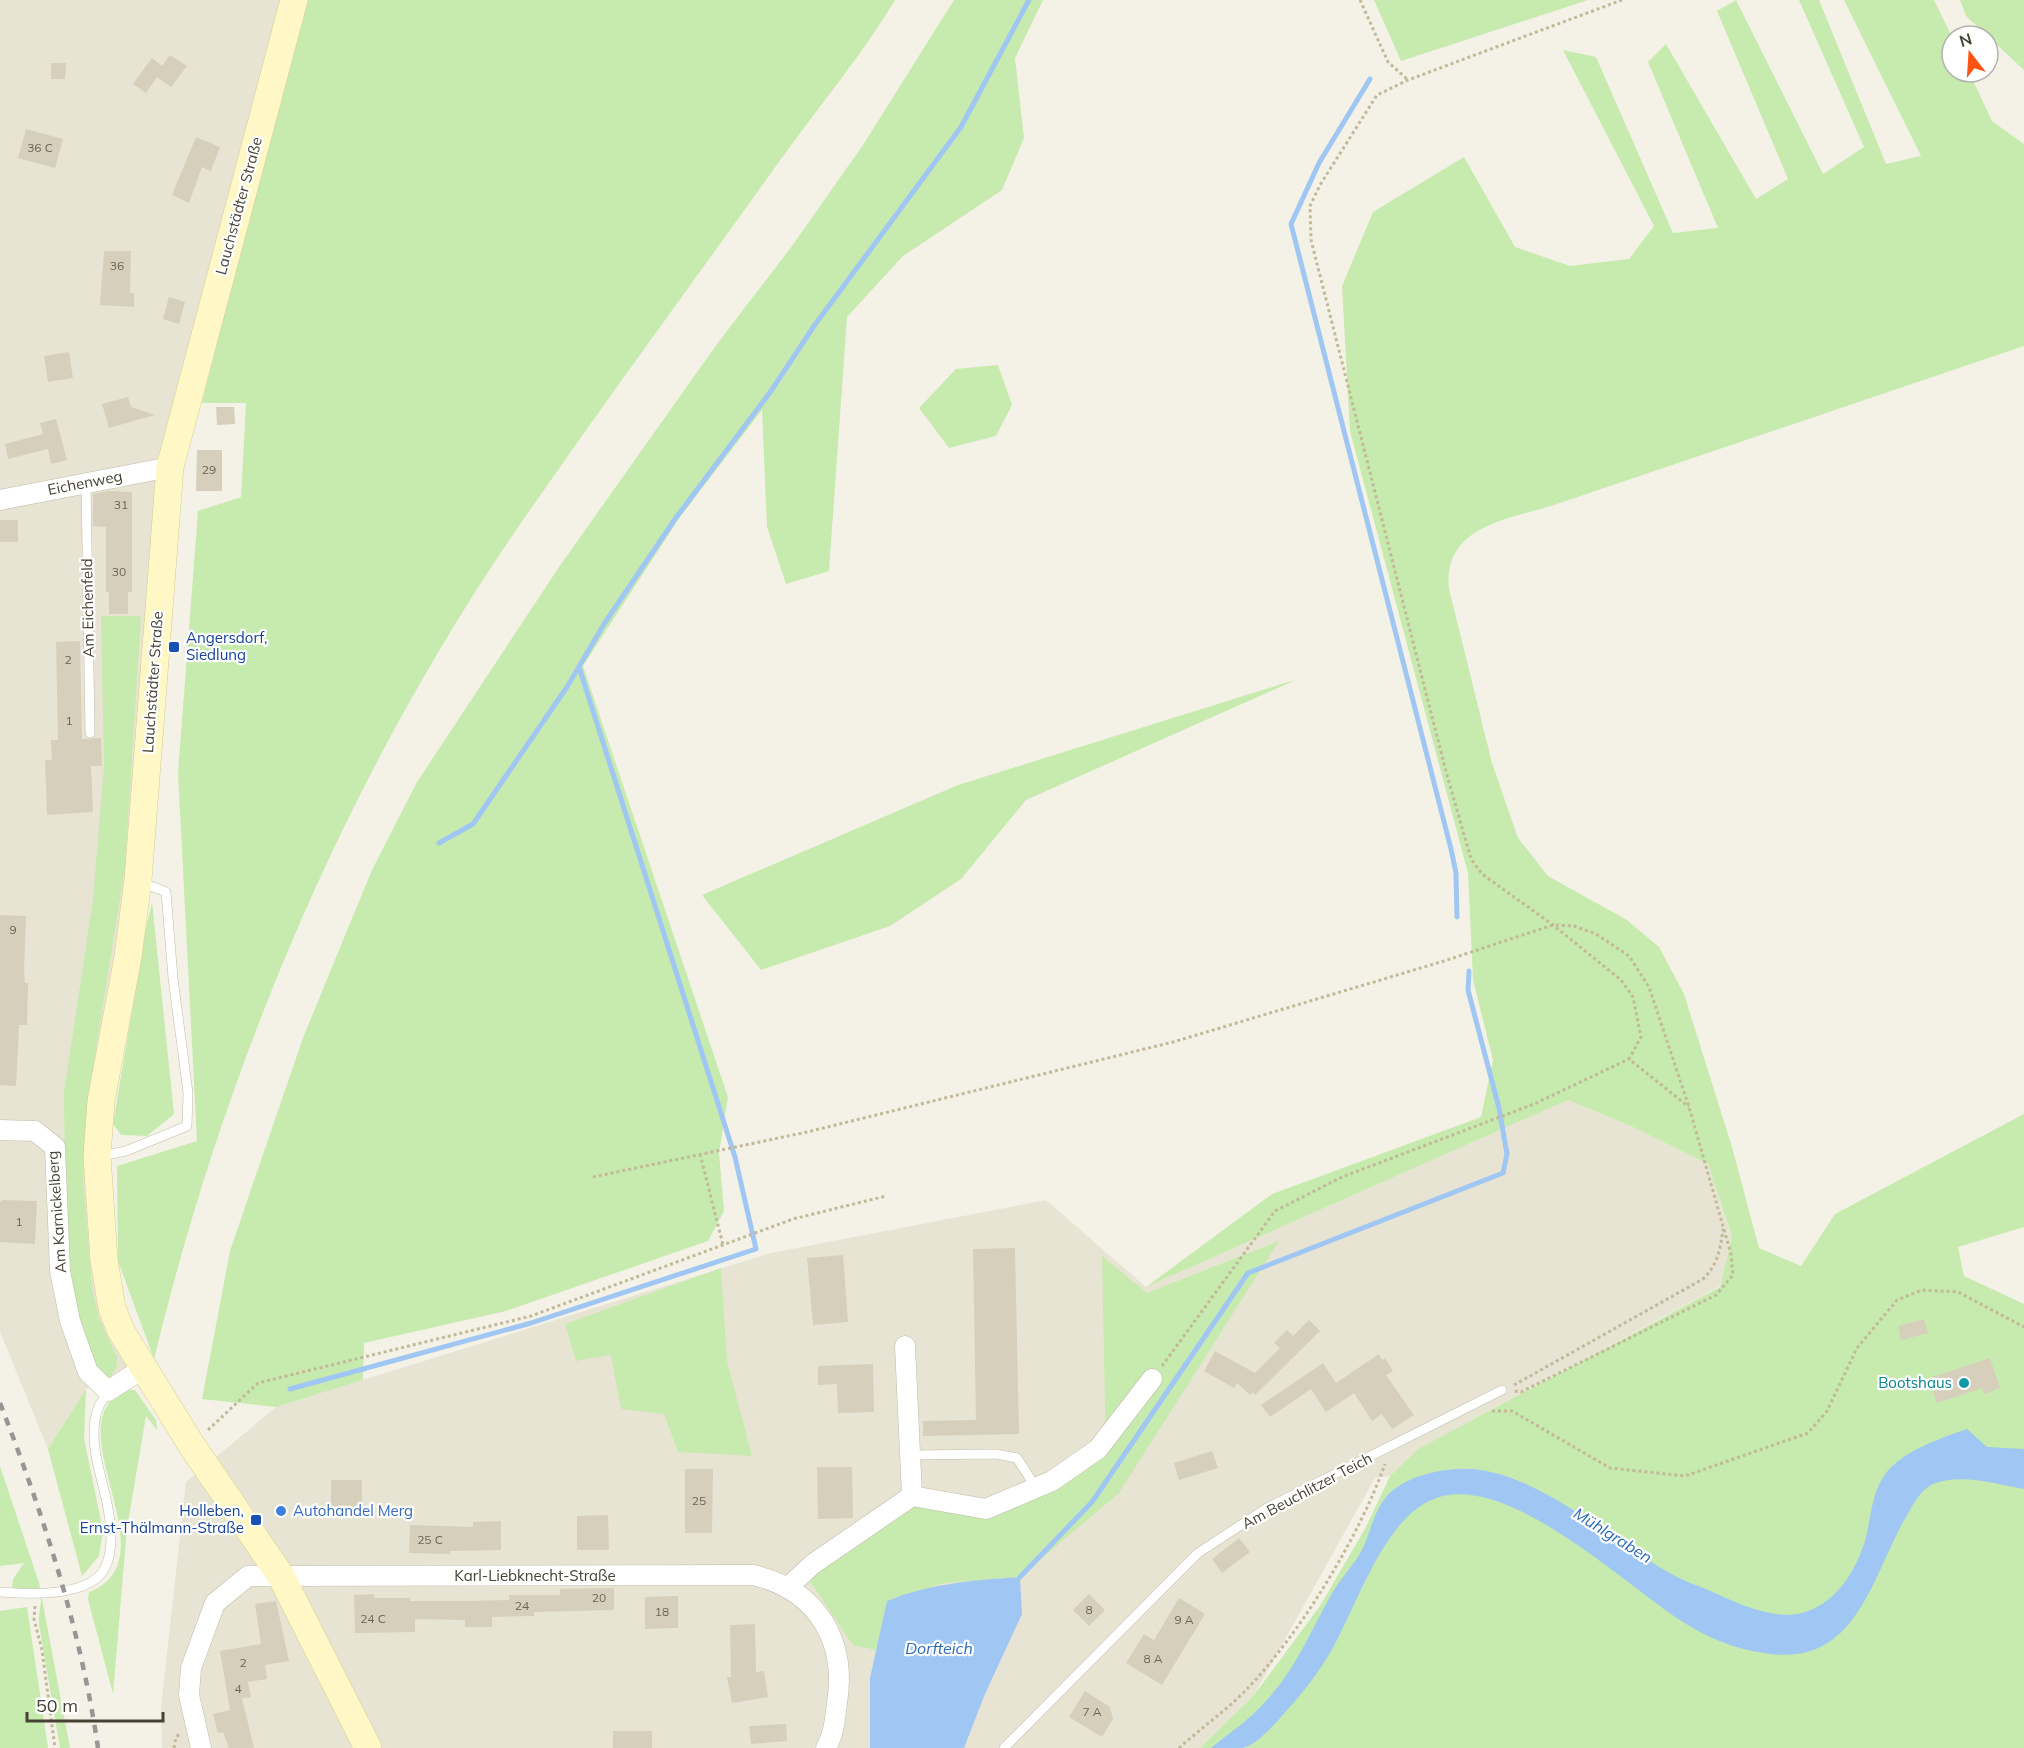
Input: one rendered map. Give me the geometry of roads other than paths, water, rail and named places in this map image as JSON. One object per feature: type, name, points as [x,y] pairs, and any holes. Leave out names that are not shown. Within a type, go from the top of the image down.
[{"type":"main road","name":"Lauchstädter Straße","points":[[294,0],[180,418],[170,467],[138,880],[128,957],[101,1101],[98,1156],[104,1260],[112,1308],[121,1331],[142,1369],[192,1446],[281,1576],[368,1748]]},
{"type":"street","name":"Eichenweg","points":[[0,500],[170,467]]},
{"type":"street","name":"Am Karnickelberg","points":[[0,1130],[35,1131],[55,1147],[60,1271],[70,1321],[88,1372],[108,1391]]},
{"type":"street","points":[[905,1346],[912,1496]]},
{"type":"street","points":[[108,1391],[142,1369]]},
{"type":"street","points":[[787,1588],[813,1564],[912,1496],[986,1509],[1052,1481],[1098,1449],[1152,1379]]},
{"type":"street","name":"Karl-Liebknecht-Straße","points":[[201,1748],[189,1695],[190,1668],[215,1603],[249,1576],[753,1575],[787,1588],[820,1614],[835,1642],[842,1677],[832,1737],[826,1748]]},
{"type":"lane","name":"Am Eichenfeld","points":[[86,482],[90,733]]},
{"type":"lane","points":[[98,1156],[126,1151],[188,1126],[188,1093],[173,978],[166,892],[138,880]]},
{"type":"lane","name":"Am Beuchlitzer Teich","points":[[1004,1748],[1198,1553],[1267,1508],[1503,1390]]},
{"type":"lane","points":[[0,1592],[36,1595],[88,1583],[102,1573],[109,1557],[109,1516],[96,1459],[94,1421],[98,1407],[108,1391]]},
{"type":"lane","points":[[909,1455],[996,1454],[1017,1458],[1036,1488]]},
{"type":"water","points":[[1967,1429],[1987,1447],[2024,1449],[2024,1489],[1967,1479],[1944,1481],[1929,1486],[1917,1498],[1908,1513],[1857,1613],[1841,1633],[1820,1647],[1795,1654],[1764,1653],[1722,1642],[1683,1622],[1598,1559],[1529,1515],[1495,1501],[1463,1494],[1434,1499],[1416,1509],[1400,1525],[1373,1567],[1340,1635],[1319,1670],[1264,1735],[1243,1748],[1211,1748],[1254,1714],[1286,1676],[1334,1590],[1358,1557],[1382,1503],[1394,1490],[1410,1480],[1430,1473],[1458,1469],[1486,1471],[1515,1479],[1573,1510],[1679,1578],[1747,1607],[1781,1615],[1792,1615],[1814,1609],[1825,1602],[1835,1594],[1851,1573],[1866,1537],[1878,1488],[1886,1473],[1913,1452],[1934,1441]]},
{"type":"water","name":"Dorfteich","points":[[1020,1577],[1022,1614],[985,1694],[964,1748],[870,1748],[870,1678],[887,1601],[936,1586]]},
{"type":"waterway","points":[[439,843],[473,824],[567,687],[604,624],[675,519],[771,391],[814,326],[961,127],[1029,0]]},
{"type":"waterway","points":[[1370,79],[1319,163],[1291,224],[1451,849],[1456,873],[1457,917]]},
{"type":"waterway","points":[[290,1389],[531,1323],[756,1249],[735,1157],[579,667]]},
{"type":"waterway","points":[[1020,1577],[1092,1502],[1248,1273],[1503,1173],[1507,1154],[1499,1108],[1468,990],[1469,971]]},
{"type":"railway","points":[[0,1403],[59,1573],[82,1660],[98,1748]]},
{"type":"place","name":"Angersdorf, Siedlung","points":[[174,647]]},
{"type":"place","name":"Bootshaus","points":[[1964,1383]]},
{"type":"place","name":"Autohandel Merg","points":[[281,1511]]},
{"type":"place","name":"Holleben, Ernst-Thälmann-Straße","points":[[256,1520]]},
{"type":"water label","name":"Mühlgraben","points":[[1613,1535]]}]
